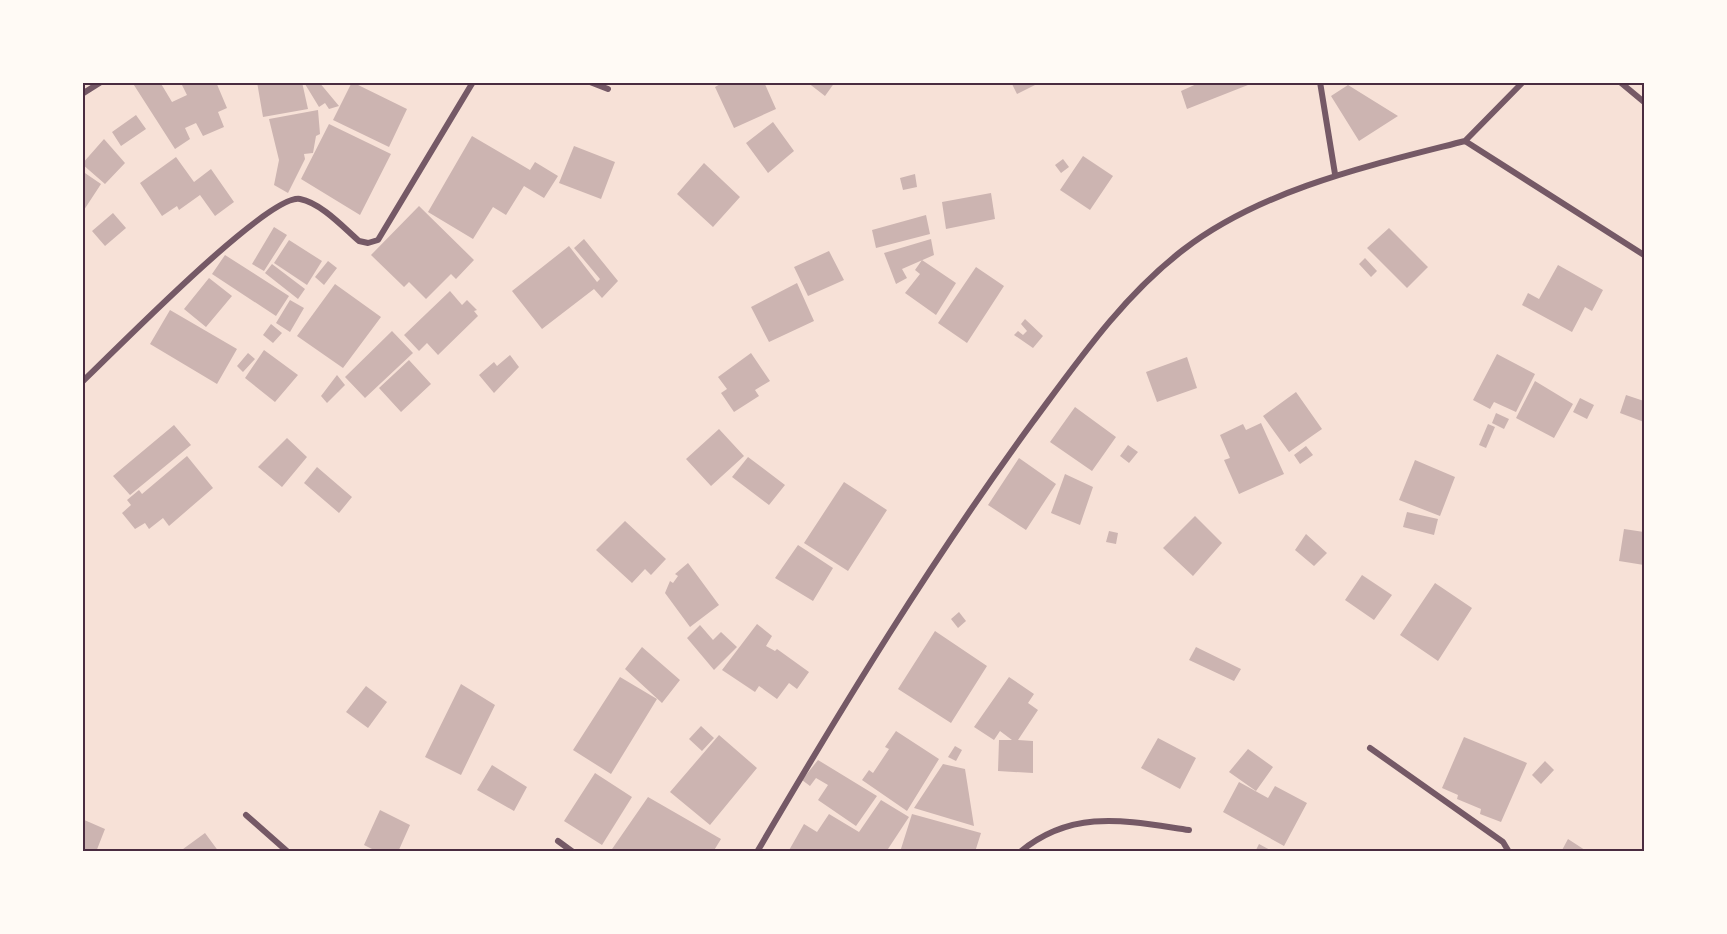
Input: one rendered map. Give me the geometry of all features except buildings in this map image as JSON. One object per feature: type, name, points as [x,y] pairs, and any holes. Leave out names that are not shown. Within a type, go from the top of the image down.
[{"type":"street","points":[[82,94],[101,82]]},
{"type":"street","points":[[82,382],[235,237],[285,202],[298,198],[315,205],[359,241],[368,243],[378,240],[473,82]]},
{"type":"street","points":[[590,82],[608,89]]},
{"type":"street","points":[[1320,82],[1335,174]]},
{"type":"street","points":[[757,852],[860,678],[992,478],[1092,341],[1136,291],[1184,249],[1230,220],[1335,174],[1466,141],[1523,82]]},
{"type":"street","points":[[1620,82],[1644,102]]},
{"type":"street","points":[[1466,141],[1644,255]]},
{"type":"street","points":[[1370,748],[1503,842],[1509,852]]},
{"type":"street","points":[[246,815],[288,852]]},
{"type":"street","points":[[1020,852],[1039,836],[1075,823],[1113,819],[1189,830]]},
{"type":"street","points":[[558,841],[573,852]]}]
